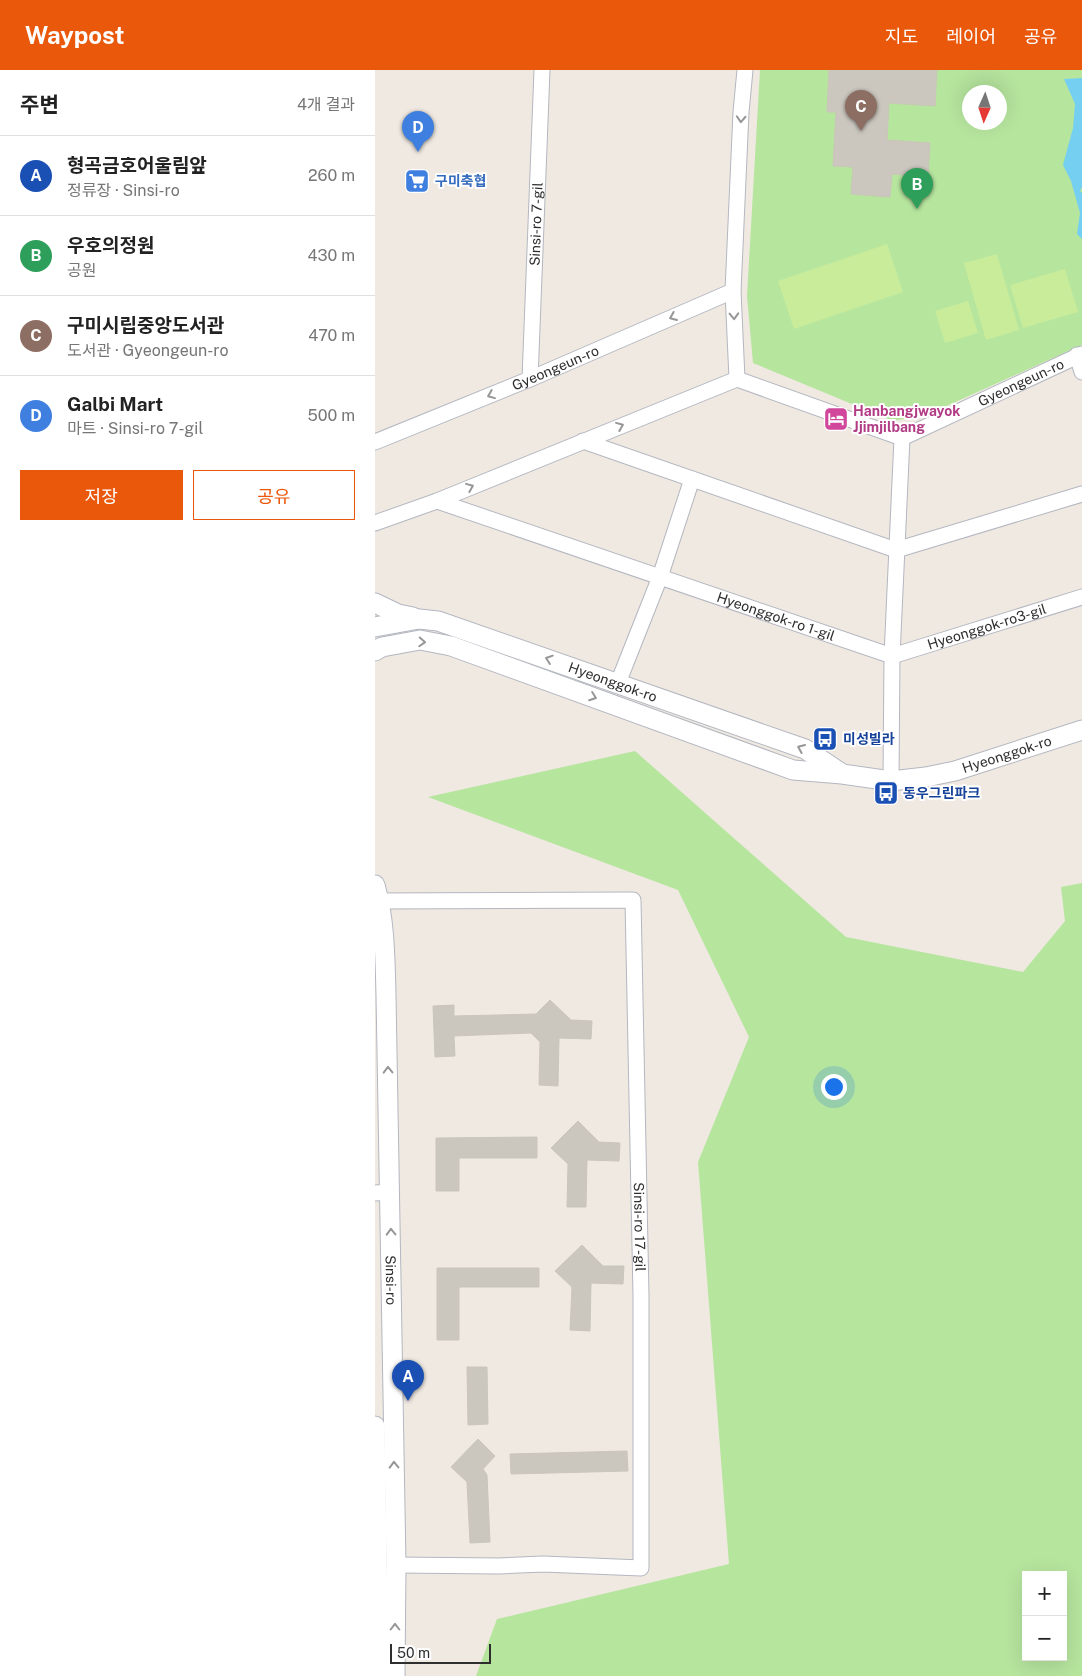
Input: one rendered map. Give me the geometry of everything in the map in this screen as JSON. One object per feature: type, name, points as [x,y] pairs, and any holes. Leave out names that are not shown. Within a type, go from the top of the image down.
[{"type":"street","name":"Sinsi-ro 7-gil","points":[[530,379],[542,70]]},
{"type":"street","points":[[737,379],[733,291],[741,112],[745,70]]},
{"type":"street","name":"Gyeongeun-ro","points":[[375,442],[530,379],[733,291]]},
{"type":"street","name":"Gyeongeun-ro","points":[[902,438],[1079,354]]},
{"type":"street","points":[[1079,354],[1082,372]]},
{"type":"street","points":[[375,522],[437,501],[737,379],[902,438],[891,656],[891,781]]},
{"type":"street","points":[[583,441],[896,550],[1082,494]]},
{"type":"street","points":[[618,683],[660,577],[692,479]]},
{"type":"street","points":[[437,501],[660,577]]},
{"type":"street","name":"Hyeonggok-ro 1-gil","points":[[660,577],[891,656]]},
{"type":"street","name":"Hyeonggok-ro3-gil","points":[[891,656],[1082,597]]},
{"type":"street","points":[[375,603],[398,614],[419,619]]},
{"type":"street","name":"Hyeonggok-ro","points":[[375,627],[419,619],[439,621],[805,749],[842,774]]},
{"type":"street","name":"Hyeonggok-ro","points":[[375,651],[382,647],[420,640],[451,646],[793,770],[891,781],[955,771],[1082,730]]},
{"type":"street","name":"Sinsi-ro","points":[[376,896],[384,932],[386,995],[383,1193],[383,1564],[379,1676]]},
{"type":"street","name":"Sinsi-ro 17-gil","points":[[376,896],[633,900],[641,1296],[641,1568],[543,1564],[499,1566],[383,1564]]},
{"type":"street","name":"Sinsi-ro","points":[[375,1426],[383,1564],[395,1676]]},
{"type":"green space","points":[[760,70],[1082,70],[1082,345],[931,413],[893,421],[753,363],[747,296]]},
{"type":"green space","points":[[887,244],[903,292],[794,329],[778,281]]},
{"type":"green space","points":[[997,254],[1019,330],[986,340],[964,263]]},
{"type":"green space","points":[[1065,269],[1078,312],[1023,328],[1010,285]]},
{"type":"green space","points":[[968,301],[978,333],[945,343],[935,311]]},
{"type":"green space","points":[[635,751],[846,937],[1023,972],[1065,921],[1061,887],[1082,883],[1082,1676],[476,1676],[497,1619],[729,1564],[698,1162],[749,1037],[678,890],[428,797]]},
{"type":"water","points":[[1082,78],[1082,187],[1080,191],[1082,193],[1082,239],[1077,234],[1080,213],[1071,181],[1063,165],[1073,128],[1075,104],[1064,79]]},
{"type":"building","points":[[829,70],[937,70],[935,106],[889,103],[887,140],[930,143],[928,177],[892,174],[890,197],[851,194],[853,167],[833,166],[836,112],[827,112]]},
{"type":"building","points":[[550,1000],[571,1020],[592,1021],[591,1039],[559,1038],[558,1086],[539,1085],[540,1042],[531,1033],[454,1036],[455,1056],[435,1057],[433,1006],[454,1005],[454,1016],[536,1014]]},
{"type":"building","points":[[578,1121],[599,1142],[620,1143],[619,1161],[587,1160],[586,1207],[567,1207],[568,1164],[551,1148]]},
{"type":"building","points":[[537,1137],[537,1158],[459,1158],[459,1191],[436,1191],[436,1138]]},
{"type":"building","points":[[582,1245],[603,1266],[624,1266],[623,1284],[591,1283],[590,1331],[570,1330],[572,1287],[555,1271]]},
{"type":"building","points":[[437,1268],[539,1268],[539,1287],[459,1287],[459,1340],[437,1340]]},
{"type":"building","points":[[467,1367],[487,1367],[488,1424],[468,1425]]},
{"type":"building","points":[[478,1439],[495,1456],[483,1469],[487,1475],[490,1542],[470,1543],[467,1482],[451,1467]]},
{"type":"building","points":[[627,1451],[628,1471],[511,1474],[510,1454]]},
{"type":"place","name":"구미시립중앙도서관","points":[[861,131]]},
{"type":"place","name":"Galbi Mart","points":[[418,152]]},
{"type":"place","name":"구미축협","points":[[417,181]]},
{"type":"place","name":"우호의정원","points":[[917,209]]},
{"type":"place","name":"Hanbangjwayok Jjimjilbang","points":[[836,419]]},
{"type":"place","name":"미성빌라","points":[[825,739]]},
{"type":"place","name":"동우그린파크","points":[[886,793]]},
{"type":"place","name":"형곡금호어울림앞","points":[[408,1401]]}]
